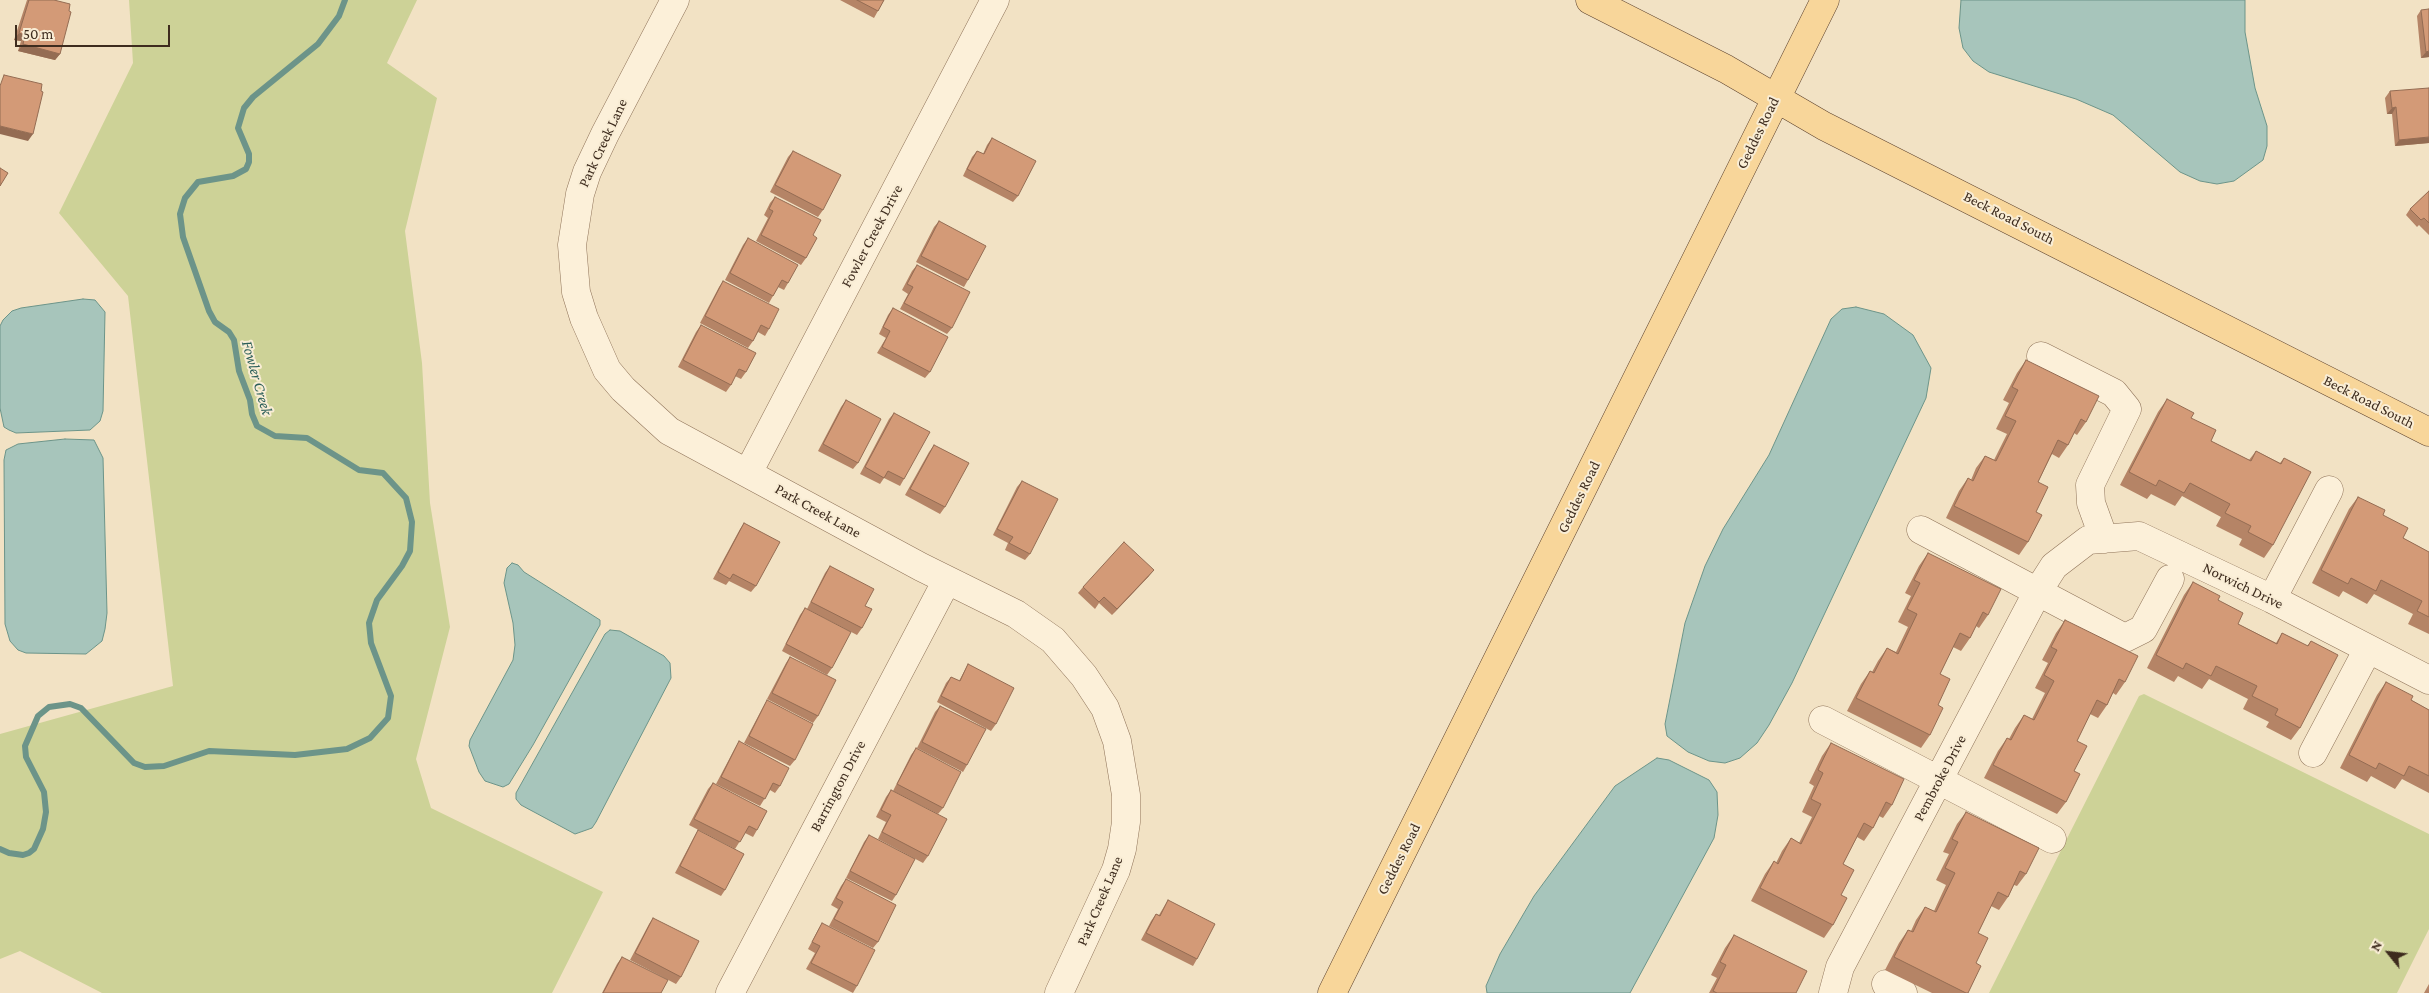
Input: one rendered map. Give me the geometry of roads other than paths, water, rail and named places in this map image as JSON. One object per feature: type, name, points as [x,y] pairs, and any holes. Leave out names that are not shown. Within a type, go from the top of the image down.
[{"type":"main road","name":"Beck Road South","points":[[1590,0],[1726,68],[1824,126],[2429,432]]},
{"type":"main road","name":"Geddes Road","points":[[1332,993],[1825,0]]},
{"type":"street","name":"Park Creek Lane","points":[[675,0],[587,172],[576,210],[572,245],[576,292],[596,347],[607,370],[623,389],[669,430],[946,580],[1016,614],[1053,640],[1070,658],[1096,694],[1111,722],[1118,741],[1126,796],[1122,849],[1116,870],[1059,993]]},
{"type":"street","name":"Fowler Creek Drive","points":[[748,473],[996,0]]},
{"type":"street","points":[[2041,356],[2114,393],[2127,409],[2090,485],[2091,503],[2104,539]]},
{"type":"street","points":[[2272,599],[2329,490]]},
{"type":"street","points":[[1921,530],[2125,638],[2143,629],[2170,579]]},
{"type":"street","name":"Norwich Drive","points":[[2054,566],[2088,540],[2139,536],[2272,599],[2429,680]]},
{"type":"street","name":"Pembroke Drive","points":[[1833,993],[1840,967],[2038,592],[2054,566]]},
{"type":"street","name":"Barrington Drive","points":[[738,990],[946,580]]},
{"type":"street","points":[[2313,753],[2368,649]]},
{"type":"street","points":[[1823,720],[2052,839]]},
{"type":"water","points":[[1961,0],[2245,0],[2245,32],[2255,88],[2267,126],[2267,146],[2263,160],[2234,181],[2217,184],[2200,181],[2180,172],[2113,115],[2076,99],[1989,72],[1973,61],[1963,48],[1959,28]]},
{"type":"water","points":[[83,299],[95,300],[105,312],[103,411],[100,421],[90,430],[16,433],[9,430],[4,427],[0,408],[0,326],[3,320],[12,311],[21,308]]},
{"type":"water","points":[[1856,307],[1884,314],[1913,335],[1931,368],[1926,398],[1792,683],[1769,725],[1757,743],[1740,758],[1725,763],[1709,761],[1688,752],[1667,736],[1665,724],[1685,623],[1705,566],[1723,529],[1769,455],[1831,319],[1842,309]]},
{"type":"water","points":[[65,439],[94,440],[103,458],[107,613],[105,629],[102,641],[86,654],[26,653],[18,650],[10,641],[5,624],[4,460],[6,450],[18,444]]},
{"type":"water","points":[[512,563],[518,565],[524,572],[600,620],[600,625],[533,745],[509,784],[503,787],[485,781],[479,772],[469,746],[470,740],[513,660],[515,645],[513,623],[504,583],[507,568]]},
{"type":"water","points":[[610,630],[620,631],[664,656],[670,663],[671,678],[596,822],[592,828],[575,834],[521,805],[516,799],[516,793],[605,634]]},
{"type":"water","points":[[1657,758],[1669,760],[1709,780],[1717,792],[1718,815],[1714,838],[1630,993],[1487,993],[1486,986],[1500,954],[1534,896],[1615,786]]},
{"type":"waterway","name":"Fowler Creek","points":[[0,849],[9,853],[23,855],[29,853],[34,849],[43,829],[46,812],[44,792],[26,757],[25,746],[38,716],[49,707],[70,704],[81,708],[134,763],[145,767],[164,766],[209,751],[295,755],[347,749],[370,738],[388,718],[391,696],[371,643],[369,623],[377,600],[402,566],[410,551],[412,522],[406,498],[383,473],[359,470],[307,438],[275,436],[257,426],[239,371],[234,340],[229,332],[215,322],[209,311],[183,237],[180,214],[185,198],[198,182],[233,176],[246,169],[249,162],[249,154],[238,128],[244,108],[253,97],[318,44],[339,16],[345,0]]}]
